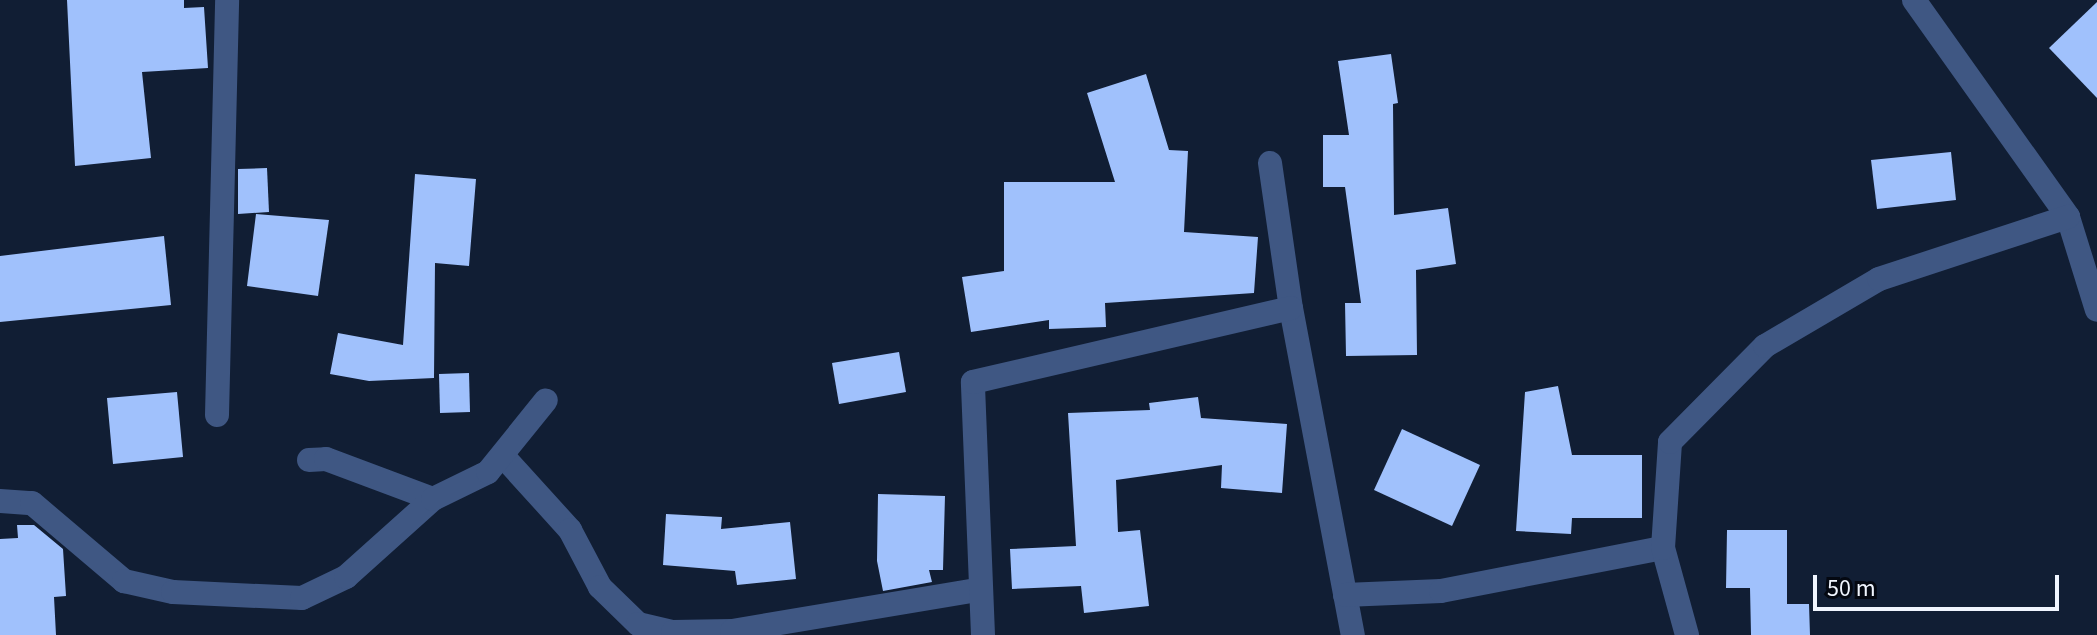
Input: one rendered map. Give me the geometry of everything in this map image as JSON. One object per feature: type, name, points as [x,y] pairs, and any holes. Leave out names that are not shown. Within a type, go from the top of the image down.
[{"type":"street","points":[[217,415],[227,0]]},
{"type":"street","points":[[1914,0],[2068,217],[2097,310]]},
{"type":"street","points":[[1270,163],[1291,308],[1353,635]]},
{"type":"street","points":[[1687,635],[1663,548],[1670,442],[1765,346],[1879,279],[2068,217]]},
{"type":"street","points":[[983,635],[978,590],[973,382],[1291,308]]},
{"type":"street","points":[[0,501],[32,503],[124,581],[173,592],[302,598],[346,577],[433,499],[488,472],[546,400]]},
{"type":"street","points":[[503,456],[570,530],[600,587],[638,624],[673,632],[732,631],[978,590]]},
{"type":"street","points":[[309,460],[326,459],[433,499]]},
{"type":"street","points":[[1345,595],[1441,591],[1663,548]]},
{"type":"building","points":[[67,0],[184,0],[184,8],[204,7],[208,68],[142,72],[151,158],[75,166]]},
{"type":"building","points":[[2097,2],[2097,98],[2049,48]]},
{"type":"building","points":[[1391,54],[1398,103],[1393,104],[1394,215],[1448,208],[1456,264],[1416,270],[1417,355],[1346,356],[1345,303],[1361,303],[1345,187],[1323,187],[1323,135],[1349,135],[1338,61]]},
{"type":"building","points":[[1146,74],[1169,150],[1188,151],[1184,232],[1258,237],[1254,293],[1105,303],[1106,327],[1049,329],[1049,320],[971,332],[962,277],[1004,271],[1004,182],[1115,182],[1087,93]]},
{"type":"building","points":[[1951,152],[1956,200],[1877,209],[1871,160]]},
{"type":"building","points":[[267,168],[269,212],[238,214],[238,169]]},
{"type":"building","points":[[415,174],[476,179],[469,266],[435,263],[434,378],[369,381],[330,374],[338,333],[403,345]]},
{"type":"building","points":[[256,214],[329,220],[318,296],[247,286]]},
{"type":"building","points":[[164,236],[171,305],[0,322],[0,256]]},
{"type":"building","points":[[899,352],[906,392],[839,404],[832,363]]},
{"type":"building","points":[[469,373],[470,412],[440,413],[439,374]]},
{"type":"building","points":[[1558,386],[1572,455],[1642,455],[1642,518],[1572,518],[1571,534],[1516,531],[1525,392]]},
{"type":"building","points":[[177,392],[183,457],[113,464],[107,398]]},
{"type":"building","points":[[1198,397],[1201,418],[1287,424],[1282,493],[1221,488],[1222,465],[1116,480],[1118,532],[1140,530],[1149,606],[1084,613],[1081,586],[1012,589],[1010,549],[1076,546],[1068,413],[1150,410],[1149,403]]},
{"type":"building","points":[[1402,429],[1480,465],[1452,526],[1374,490]]},
{"type":"building","points":[[878,494],[945,496],[943,570],[929,570],[932,582],[883,591],[877,561]]},
{"type":"building","points":[[666,514],[722,517],[721,529],[790,522],[796,579],[737,585],[735,571],[663,565]]},
{"type":"building","points":[[17,525],[34,525],[63,549],[66,596],[54,597],[56,635],[0,635],[0,539],[18,538]]},
{"type":"building","points":[[1727,530],[1787,530],[1787,604],[1809,604],[1810,635],[1751,635],[1750,588],[1726,588]]}]
